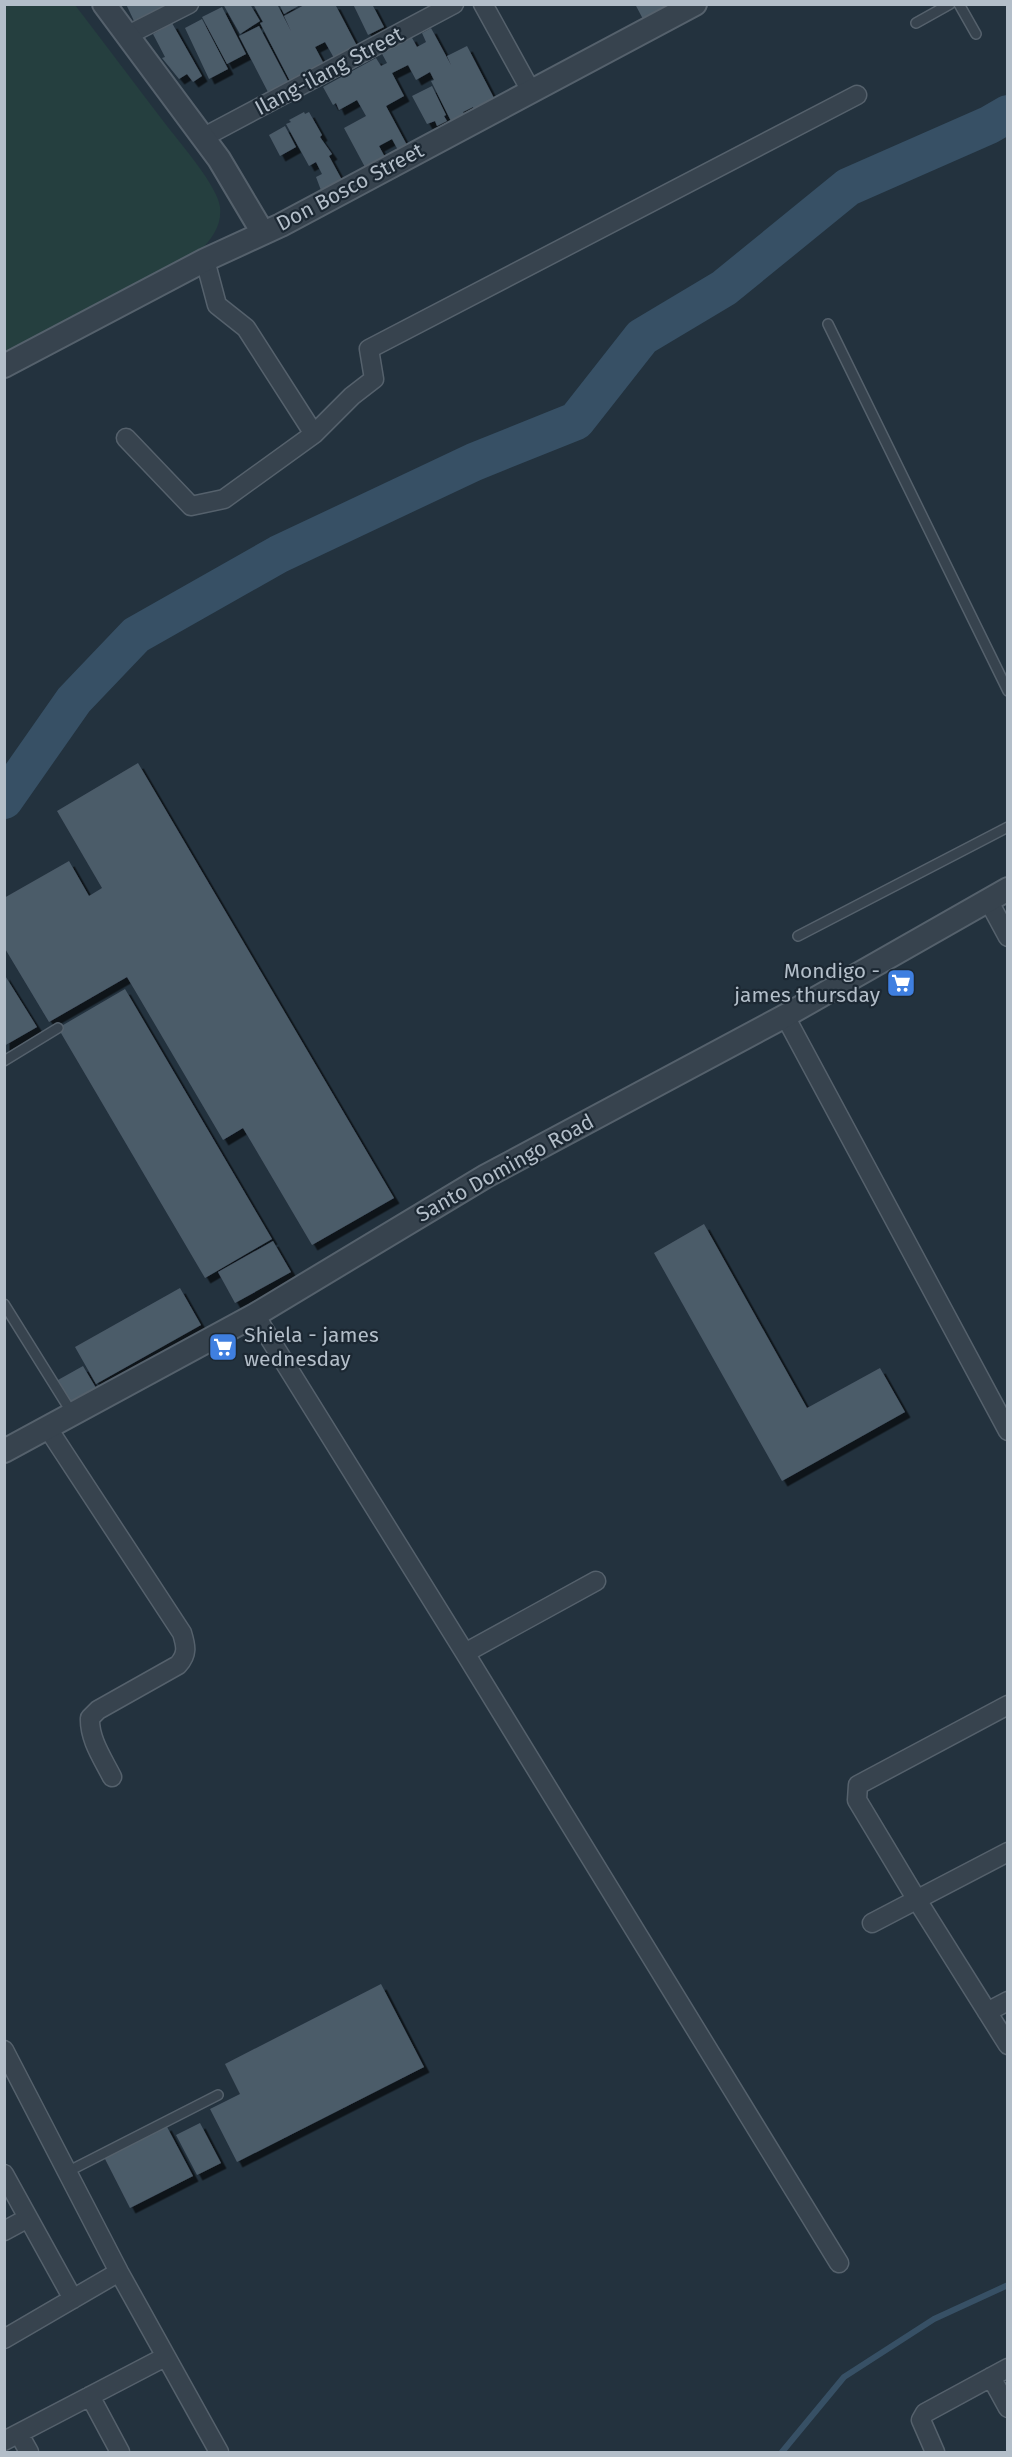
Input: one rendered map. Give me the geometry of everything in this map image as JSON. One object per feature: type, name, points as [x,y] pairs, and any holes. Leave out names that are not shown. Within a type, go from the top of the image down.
[{"type":"street","points":[[105,4],[126,36],[204,137],[263,233]]},
{"type":"street","points":[[126,36],[189,4]]},
{"type":"street","name":"Ilang-ilang Street","points":[[204,137],[454,4]]},
{"type":"street","points":[[483,4],[531,91]]},
{"type":"street","name":"Don Bosco Street","points":[[4,366],[205,260],[263,233],[694,4]]},
{"type":"street","points":[[126,438],[191,506],[224,499],[314,434],[352,396],[374,379],[369,349],[857,95]]},
{"type":"street","points":[[205,260],[217,305],[246,328],[314,434]]},
{"type":"street","name":"Santo Domingo Road","points":[[4,1451],[255,1315],[486,1176],[784,1016],[1008,889]]},
{"type":"street","points":[[988,900],[1008,937]]},
{"type":"street","points":[[784,1016],[1008,1431]]},
{"type":"street","points":[[255,1315],[839,2263]]},
{"type":"street","points":[[47,1427],[182,1633],[186,1647],[185,1657],[178,1665],[98,1710],[90,1718],[89,1728],[111,1777]]},
{"type":"street","points":[[465,1653],[596,1581]]},
{"type":"street","points":[[1008,1705],[858,1785],[857,1800],[916,1900],[1008,2045]]},
{"type":"street","points":[[872,1923],[1008,1852]]},
{"type":"street","points":[[987,2012],[1008,2001]]},
{"type":"street","points":[[4,2050],[119,2272],[219,2452]]},
{"type":"street","points":[[4,2174],[73,2299]]},
{"type":"street","points":[[4,2231],[28,2218]]},
{"type":"street","points":[[4,2339],[119,2272]]},
{"type":"street","points":[[28,2452],[12,2437],[165,2356]]},
{"type":"street","points":[[935,2452],[921,2420],[925,2413],[999,2373],[1008,2408]]},
{"type":"street","points":[[90,2396],[120,2452]]},
{"type":"lane","points":[[915,23],[950,4]]},
{"type":"lane","points":[[959,4],[976,34]]},
{"type":"lane","points":[[828,324],[1008,691]]},
{"type":"lane","points":[[798,936],[1008,827]]},
{"type":"lane","points":[[4,1061],[58,1028]]},
{"type":"lane","points":[[4,1304],[72,1413]]},
{"type":"lane","points":[[67,2172],[218,2095]]},
{"type":"green space","points":[[5,5],[75,5],[198,166],[213,188],[218,199],[220,214],[215,231],[200,251],[5,352]]},
{"type":"building","points":[[126,4],[168,4],[134,21]]},
{"type":"building","points":[[223,4],[250,4],[260,21],[240,34]]},
{"type":"building","points":[[253,4],[277,4],[291,31],[284,16],[306,4],[335,4],[357,46],[334,58],[325,42],[315,47],[324,64],[291,83],[260,23],[263,22]]},
{"type":"building","points":[[279,4],[302,4],[284,14]]},
{"type":"building","points":[[353,4],[372,4],[384,27],[368,35]]},
{"type":"building","points":[[635,4],[676,4],[644,21]]},
{"type":"building","points":[[222,7],[246,54],[227,64],[202,17]]},
{"type":"building","points":[[202,19],[228,69],[209,79],[185,28]]},
{"type":"building","points":[[172,23],[202,76],[193,82],[187,74],[179,79],[162,58],[165,57],[153,34]]},
{"type":"building","points":[[259,26],[289,83],[269,94],[239,36]]},
{"type":"building","points":[[431,28],[451,65],[447,56],[467,46],[495,100],[475,111],[473,107],[463,112],[465,116],[452,123],[431,81],[434,80],[430,72],[416,80],[408,65],[392,73],[404,96],[386,106],[408,147],[399,152],[392,139],[379,146],[386,159],[366,169],[344,128],[366,116],[357,100],[339,110],[336,103],[333,105],[323,87],[376,58],[381,66],[387,63],[381,52],[411,36],[417,47],[426,42],[422,33]]},
{"type":"building","points":[[432,86],[447,121],[437,126],[435,121],[427,124],[412,96]]},
{"type":"building","points":[[304,112],[305,114],[309,112],[322,135],[320,137],[332,154],[329,156],[342,180],[322,193],[316,177],[322,174],[316,162],[309,166],[286,124]]},
{"type":"building","points":[[285,126],[296,147],[280,156],[269,135]]},
{"type":"building","points":[[138,763],[394,1198],[312,1245],[243,1128],[223,1140],[127,977],[49,1022],[4,947],[4,898],[69,861],[89,896],[102,888],[57,811]]},
{"type":"building","points":[[4,974],[37,1027],[4,1046]]},
{"type":"building","points":[[125,989],[272,1239],[205,1278],[58,1028]]},
{"type":"building","points":[[704,1224],[807,1408],[880,1368],[905,1412],[782,1481],[654,1253]]},
{"type":"building","points":[[273,1241],[291,1272],[235,1303],[218,1272]]},
{"type":"building","points":[[180,1288],[201,1325],[96,1384],[75,1347]]},
{"type":"building","points":[[83,1366],[99,1393],[65,1412],[49,1385]]},
{"type":"building","points":[[381,1984],[424,2067],[237,2162],[210,2109],[240,2094],[225,2064]]},
{"type":"building","points":[[200,2123],[221,2163],[197,2175],[176,2135]]},
{"type":"building","points":[[166,2125],[193,2176],[130,2208],[104,2157]]},
{"type":"waterway","points":[[4,800],[74,700],[136,635],[279,554],[474,462],[576,421],[642,337],[724,288],[848,187],[989,125],[1008,114]]},
{"type":"waterway","points":[[782,2452],[844,2377],[934,2319],[1008,2285]]},
{"type":"place","name":"Mondigo - james thursday","points":[[901,983]]},
{"type":"place","name":"Shiela - james wednesday","points":[[223,1347]]}]
